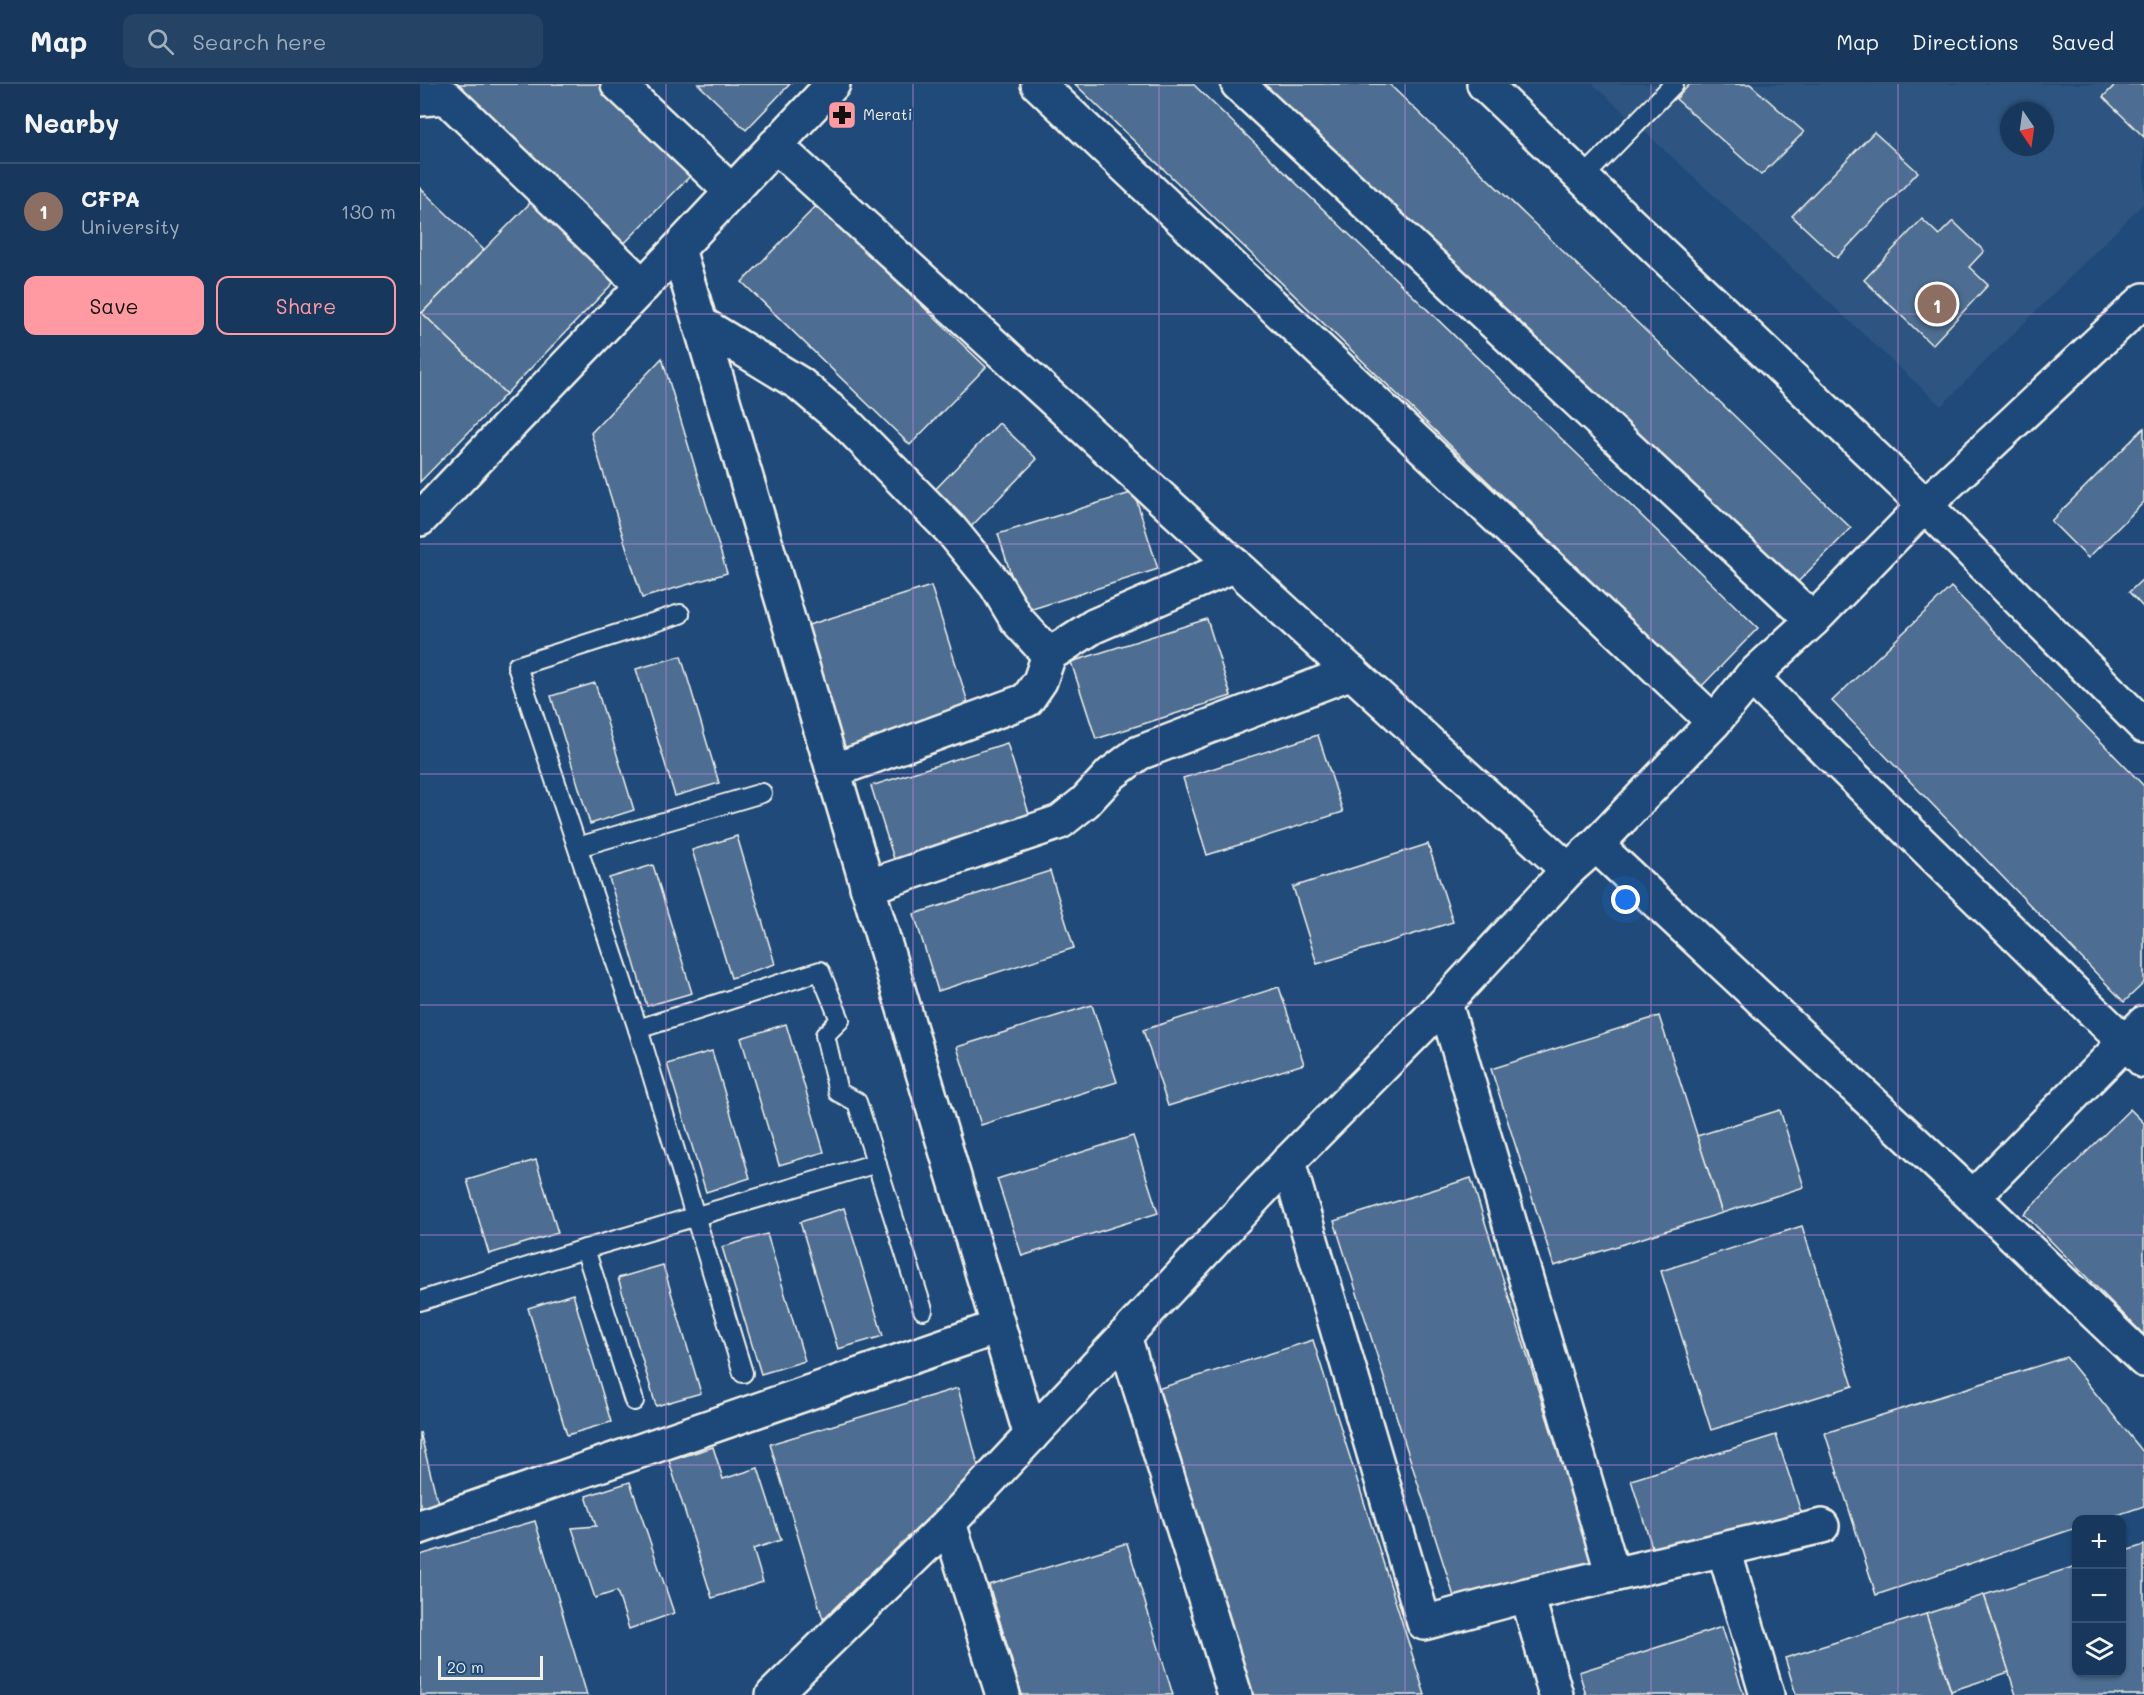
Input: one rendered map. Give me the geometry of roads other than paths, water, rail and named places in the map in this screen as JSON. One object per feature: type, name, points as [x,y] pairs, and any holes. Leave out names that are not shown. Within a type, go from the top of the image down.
[{"type":"street","points":[[618,84],[731,191]]},
{"type":"street","points":[[420,519],[833,84]]},
{"type":"street","points":[[1038,84],[1714,722]]},
{"type":"street","points":[[1238,84],[1813,620]]},
{"type":"street","points":[[1484,84],[1925,505],[2144,726]]},
{"type":"street","points":[[420,99],[446,97],[643,286]]},
{"type":"street","points":[[775,145],[1568,870]]},
{"type":"street","points":[[678,249],[1031,1436]]},
{"type":"street","points":[[773,1695],[807,1680],[949,1523],[1124,1336],[1288,1162],[1444,1004],[1568,870],[1596,845],[1714,722],[1751,677],[1813,620],[1925,505],[2144,300]]},
{"type":"street","points":[[700,323],[800,384],[846,423],[951,530],[996,585],[1017,620],[1048,655]]},
{"type":"street","points":[[833,771],[1027,700],[1040,681],[1048,655],[1094,626],[1235,566]]},
{"type":"street","points":[[867,887],[1060,822],[1085,802],[1111,774],[1139,753],[1352,672]]},
{"type":"street","points":[[1751,677],[2138,1042],[1973,1197]]},
{"type":"street","points":[[1596,845],[2144,1360]]},
{"type":"street","points":[[1444,1004],[1613,1575]]},
{"type":"street","points":[[1288,1162],[1424,1623],[1527,1595],[1822,1526]]},
{"type":"street","points":[[420,1527],[998,1327]]},
{"type":"street","points":[[1124,1336],[1235,1695]]},
{"type":"street","points":[[949,1523],[1003,1695]]},
{"type":"street","points":[[1724,1550],[1767,1695]]},
{"type":"street","points":[[1527,1595],[1556,1695]]},
{"type":"lane","points":[[1583,178],[1674,84]]},
{"type":"lane","points":[[680,614],[517,666],[638,1029],[743,1373]]},
{"type":"lane","points":[[578,847],[762,794]]},
{"type":"lane","points":[[638,1029],[820,971],[840,1020],[825,1035],[838,1092],[857,1102],[923,1310]]},
{"type":"lane","points":[[420,1301],[585,1249],[877,1163]]},
{"type":"lane","points":[[585,1249],[634,1401]]},
{"type":"place","name":"Merati","points":[[842,115]]},
{"type":"place","name":"CFPA","points":[[1937,304]]}]
